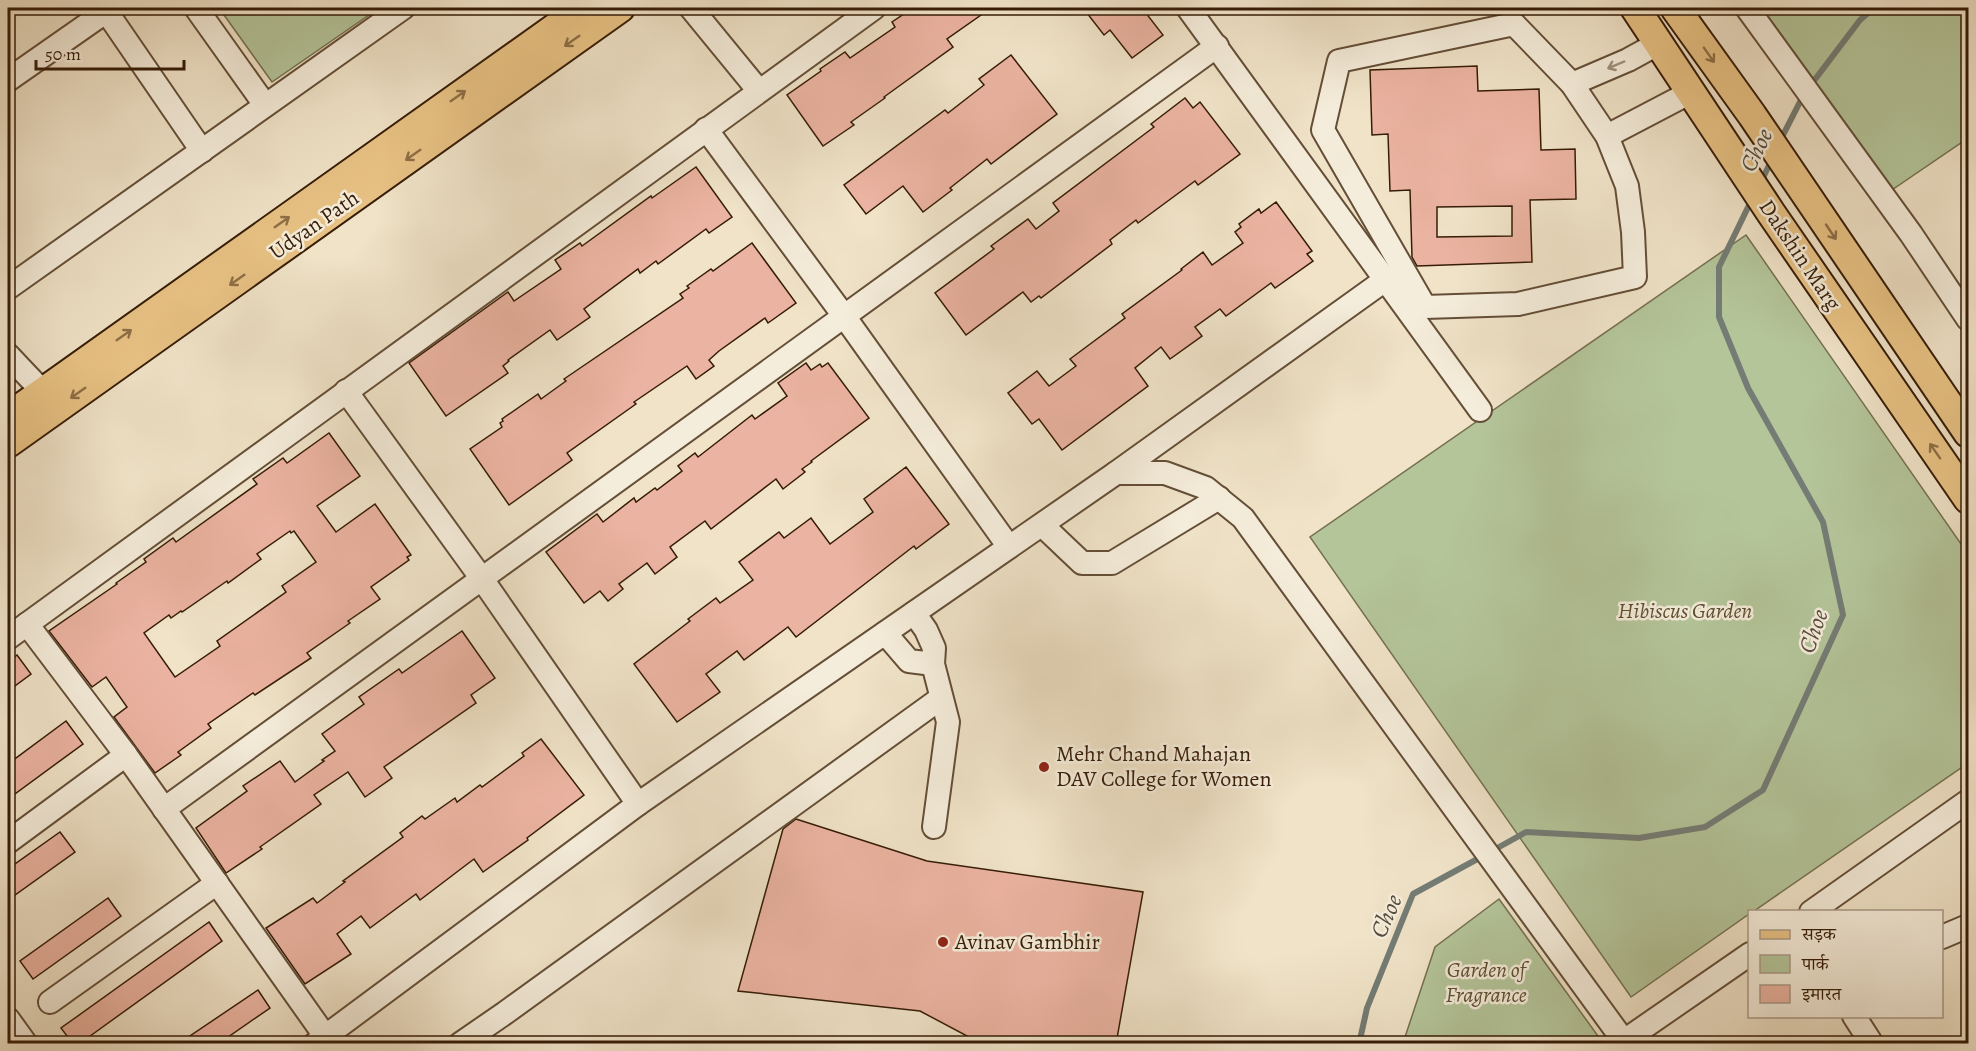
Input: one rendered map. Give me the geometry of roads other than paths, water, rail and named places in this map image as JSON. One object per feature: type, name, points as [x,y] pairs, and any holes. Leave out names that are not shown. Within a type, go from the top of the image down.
[{"type":"main road","name":"Udyan Path","points":[[8,417],[583,8]]},
{"type":"main road","name":"Udyan Path","points":[[8,443],[620,8]]},
{"type":"main road","name":"Dakshin Marg","points":[[1635,8],[1771,213],[1968,499]]},
{"type":"main road","name":"Dakshin Marg","points":[[1675,8],[1752,115],[1968,433]]},
{"type":"street","points":[[196,8],[265,105]]},
{"type":"street","points":[[8,288],[403,8]]},
{"type":"street","points":[[691,8],[759,91]]},
{"type":"street","points":[[8,638],[874,8]]},
{"type":"street","points":[[1188,8],[1480,411]]},
{"type":"street","points":[[1747,8],[1911,234],[1968,319]]},
{"type":"street","points":[[8,80],[109,9],[201,151]]},
{"type":"street","points":[[1514,24],[1572,84],[1607,136],[1627,186],[1633,232],[1635,277],[1518,304],[1425,307],[1323,130],[1340,61],[1514,24]]},
{"type":"street","points":[[1572,84],[1628,60],[1659,43]]},
{"type":"street","points":[[164,809],[1217,46]]},
{"type":"street","points":[[1607,136],[1691,92]]},
{"type":"street","points":[[706,129],[844,316],[1009,547]]},
{"type":"street","points":[[27,624],[126,755],[217,883],[320,1040],[638,804],[1042,525],[1385,280]]},
{"type":"street","points":[[8,355],[43,392]]},
{"type":"street","points":[[346,391],[482,579],[638,804]]},
{"type":"street","points":[[1116,473],[1165,473],[1206,488],[1243,518],[1625,1042],[1748,955]]},
{"type":"street","points":[[1042,525],[1082,563],[1112,563],[1219,498]]},
{"type":"street","points":[[914,613],[926,630],[934,648],[933,664],[948,722],[934,827]]},
{"type":"street","points":[[885,633],[909,661],[933,664]]},
{"type":"street","points":[[460,1044],[940,698]]},
{"type":"street","points":[[8,842],[126,755]]},
{"type":"street","points":[[1814,910],[1968,801]]},
{"type":"street","points":[[50,1002],[217,883]]},
{"type":"street","points":[[1943,936],[1968,926]]},
{"type":"street","points":[[1855,1018],[1872,1044]]},
{"type":"street","points":[[8,1019],[26,1044]]},
{"type":"waterway","name":"Choe","points":[[1810,86],[1860,20],[1874,8]]},
{"type":"waterway","name":"Choe","points":[[1780,141],[1804,94]]},
{"type":"waterway","name":"Choe","points":[[1761,182],[1772,159]]},
{"type":"waterway","name":"Choe","points":[[1492,851],[1526,832],[1639,838],[1705,827],[1763,790],[1843,615],[1823,522],[1748,388],[1719,317],[1719,267],[1752,199]]},
{"type":"waterway","name":"Choe","points":[[1359,1044],[1367,1008],[1413,894],[1483,856]]},
{"type":"place","name":"Mehr Chand Mahajan DAV College for Women","points":[[1044,767]]},
{"type":"place","name":"Avinav Gambhir","points":[[943,942]]},
{"type":"park label","name":"Hibiscus Garden","points":[[1685,611]]},
{"type":"park label","name":"Garden of Fragrance","points":[[1486,982]]}]
